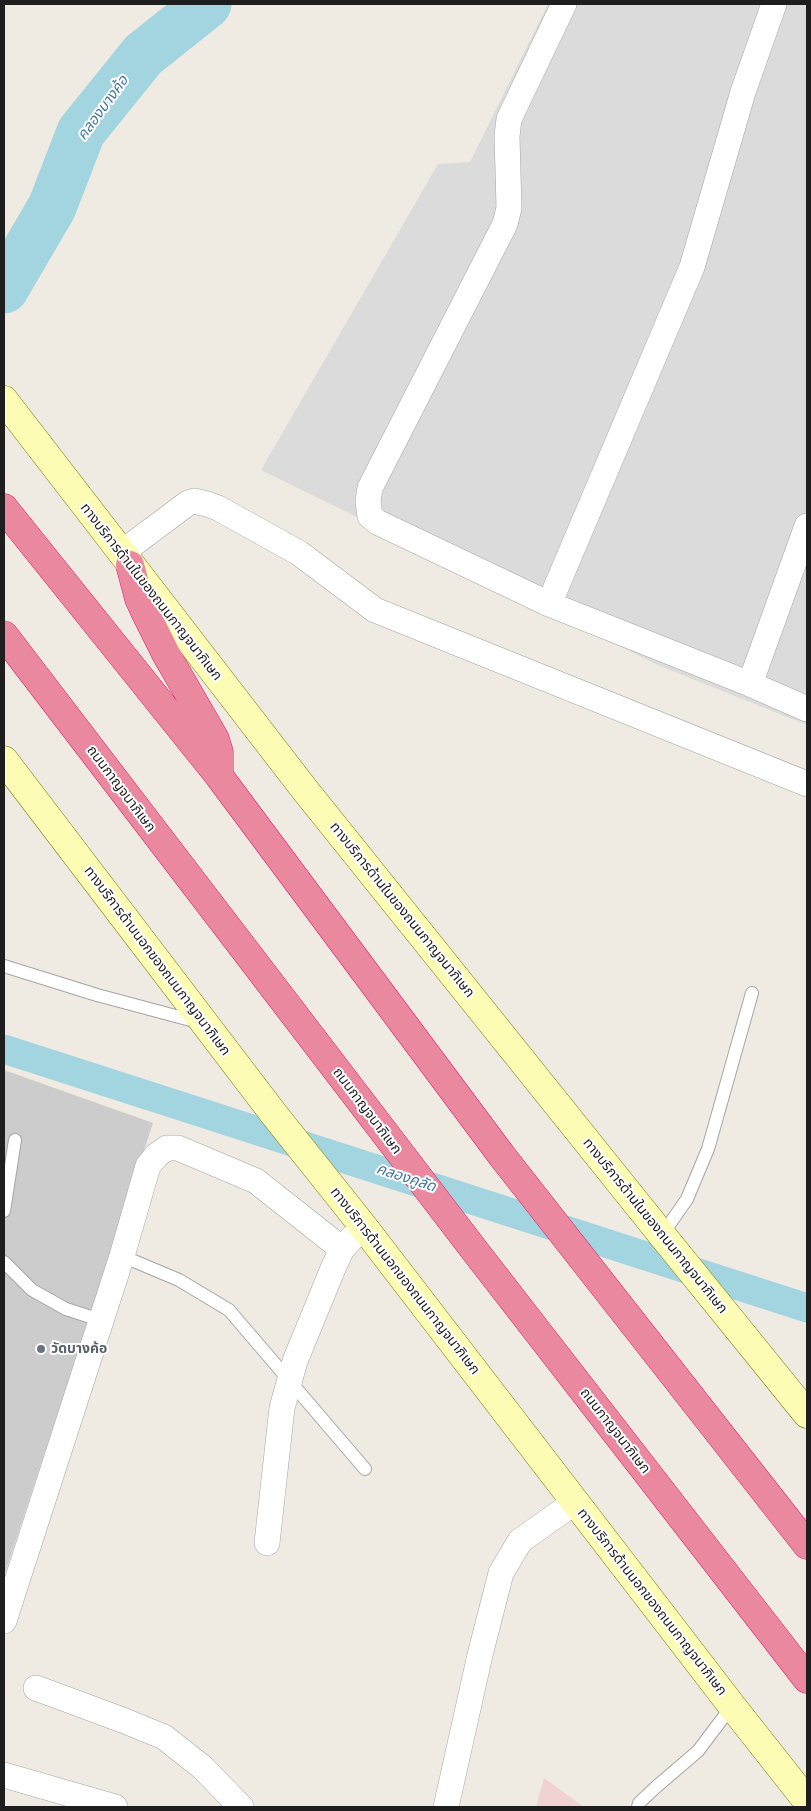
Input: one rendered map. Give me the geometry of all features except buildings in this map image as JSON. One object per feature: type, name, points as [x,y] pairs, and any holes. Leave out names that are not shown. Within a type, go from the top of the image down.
[{"type":"highway","points":[[4,508],[219,776],[502,1156],[807,1545]]},
{"type":"highway","points":[[125,559],[140,599],[166,654],[215,739],[219,752],[219,776]]},
{"type":"highway","name":"ถนนกาญจนาภิเษก","points":[[4,635],[381,1130],[807,1678]]},
{"type":"main road","name":"ทางบริการด้านในของถนนกาญจนาภิเษก","points":[[4,400],[125,559],[312,798],[807,1414]]},
{"type":"main road","name":"ทางบริการด้านนอกของถนนกาญจนาภิเษก","points":[[4,760],[273,1113],[363,1226],[807,1801]]},
{"type":"street","points":[[564,4],[509,119],[507,136],[508,208],[505,224],[370,488],[368,501],[370,516],[373,520],[549,604],[750,684],[807,710]]},
{"type":"street","points":[[549,604],[692,267],[743,92],[774,4]]},
{"type":"street","points":[[125,559],[188,504],[194,501],[207,504],[218,508],[299,553],[375,610],[807,784]]},
{"type":"street","points":[[750,684],[807,526]]},
{"type":"street","points":[[4,1621],[122,1256],[148,1166],[156,1155],[167,1148],[178,1148],[256,1181],[342,1248]]},
{"type":"street","points":[[268,1542],[282,1408],[294,1361],[342,1248],[363,1226]]},
{"type":"street","points":[[446,1807],[480,1655],[501,1573],[520,1541],[575,1502]]},
{"type":"street","points":[[36,1688],[164,1737],[202,1767],[241,1807]]},
{"type":"street","points":[[4,1775],[115,1807]]},
{"type":"lane","points":[[4,966],[97,995],[205,1024]]},
{"type":"lane","points":[[668,1243],[708,1149],[752,993]]},
{"type":"lane","points":[[4,1211],[15,1140]]},
{"type":"lane","points":[[122,1256],[179,1280],[229,1310],[365,1469]]},
{"type":"lane","points":[[4,1262],[32,1290],[66,1309],[100,1320]]},
{"type":"lane","points":[[638,1807],[639,1803],[656,1787],[698,1751],[732,1706]]},
{"type":"shaded area","points":[[548,4],[807,4],[807,725],[660,666],[261,470],[438,164],[470,162]]},
{"type":"shaded area","name":"วัดบางค้อ","points":[[4,1070],[153,1123],[4,1576]]},
{"type":"shaded area","points":[[544,1778],[584,1807],[536,1807]]},
{"type":"waterway","name":"คลองบางค้อ","points":[[4,289],[52,207],[81,132],[143,55],[207,4]]},
{"type":"waterway","name":"คลองคูลัด","points":[[4,1049],[807,1308]]},
{"type":"place","name":"วัดบางค้อ","points":[[41,1349]]}]
